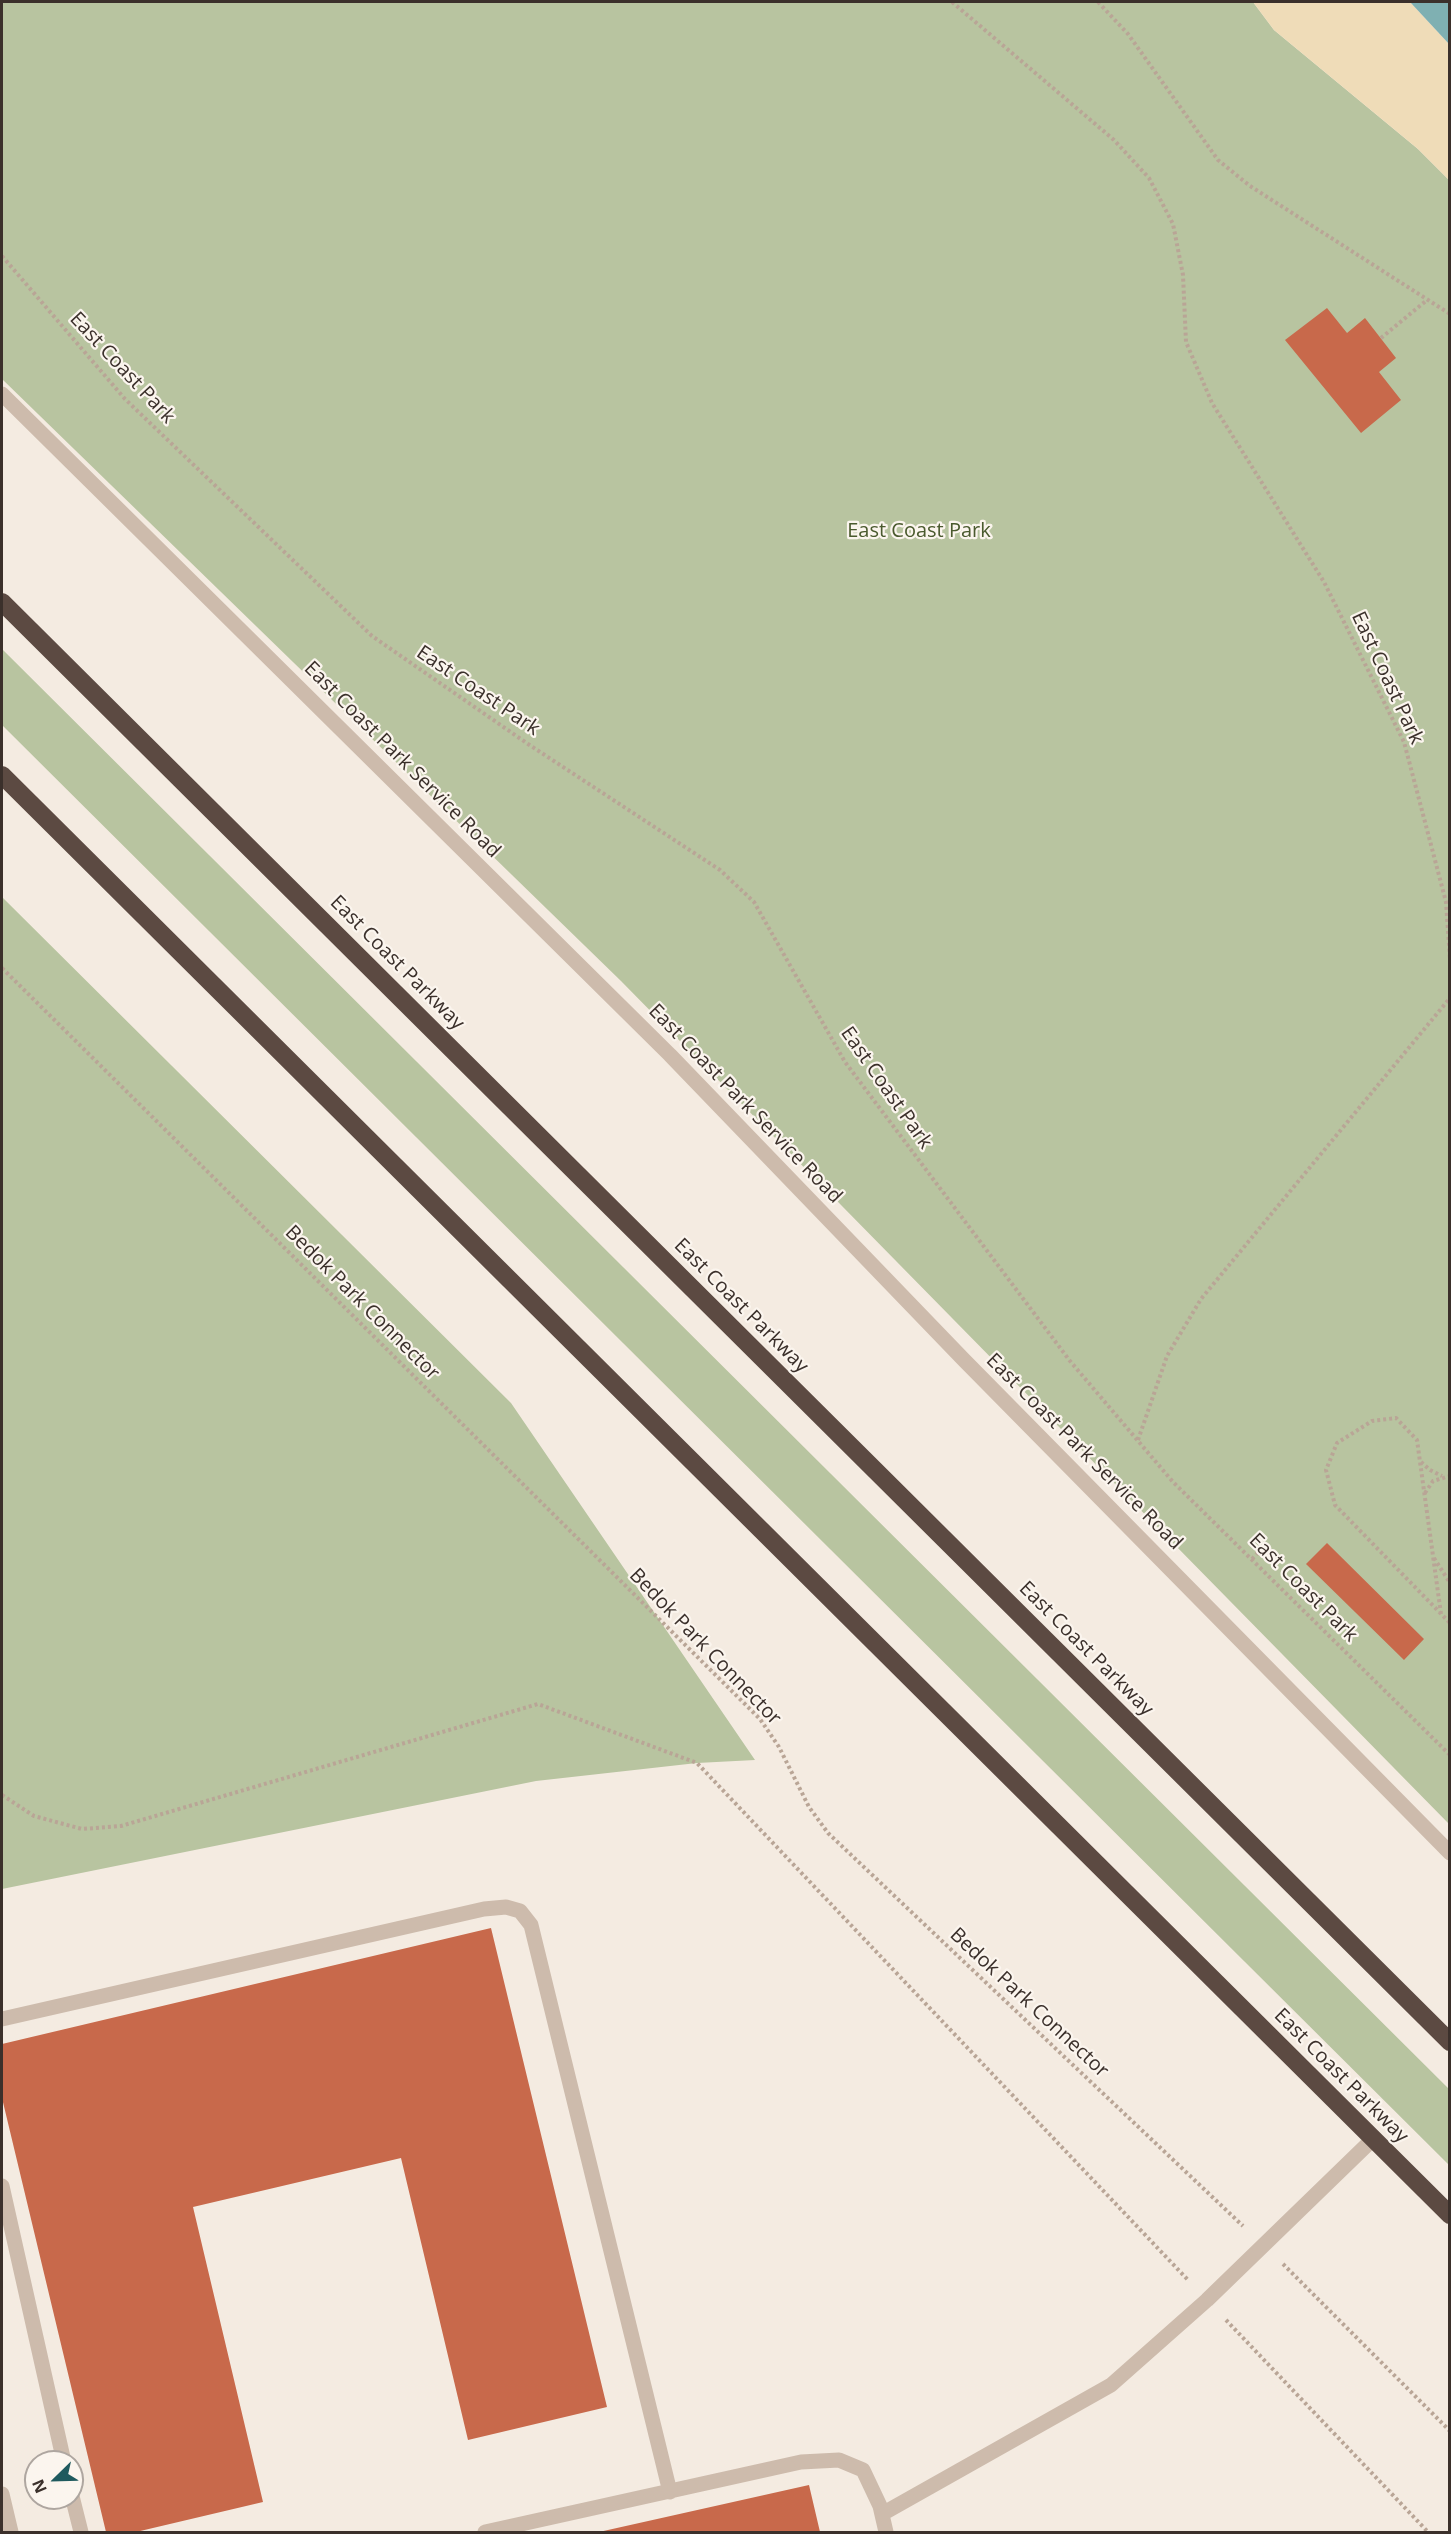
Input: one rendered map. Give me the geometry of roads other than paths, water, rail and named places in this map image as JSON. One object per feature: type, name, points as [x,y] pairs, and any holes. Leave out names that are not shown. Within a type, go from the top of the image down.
[{"type":"highway","name":"East Coast Parkway","points":[[2,602],[1449,2042]]},
{"type":"highway","name":"East Coast Parkway","points":[[2,775],[1449,2215]]},
{"type":"street","name":"East Coast Park Service Road","points":[[2,394],[670,1055],[956,1351],[1449,1853]]},
{"type":"street","points":[[2,2019],[484,1909],[506,1907],[520,1911],[531,1925],[670,2492]]},
{"type":"street","points":[[882,2514],[1111,2385],[1207,2300],[1373,2139]]},
{"type":"street","points":[[2,2186],[61,2450]]},
{"type":"street","points":[[484,2532],[801,2463],[839,2460],[863,2470],[882,2514],[886,2532]]},
{"type":"street","points":[[2,2494],[10,2532]]},
{"type":"street","points":[[76,2510],[81,2532]]},
{"type":"water","points":[[1410,2],[1449,2],[1449,44]]},
{"type":"park label","name":"East Coast Park","points":[[919,531]]}]
